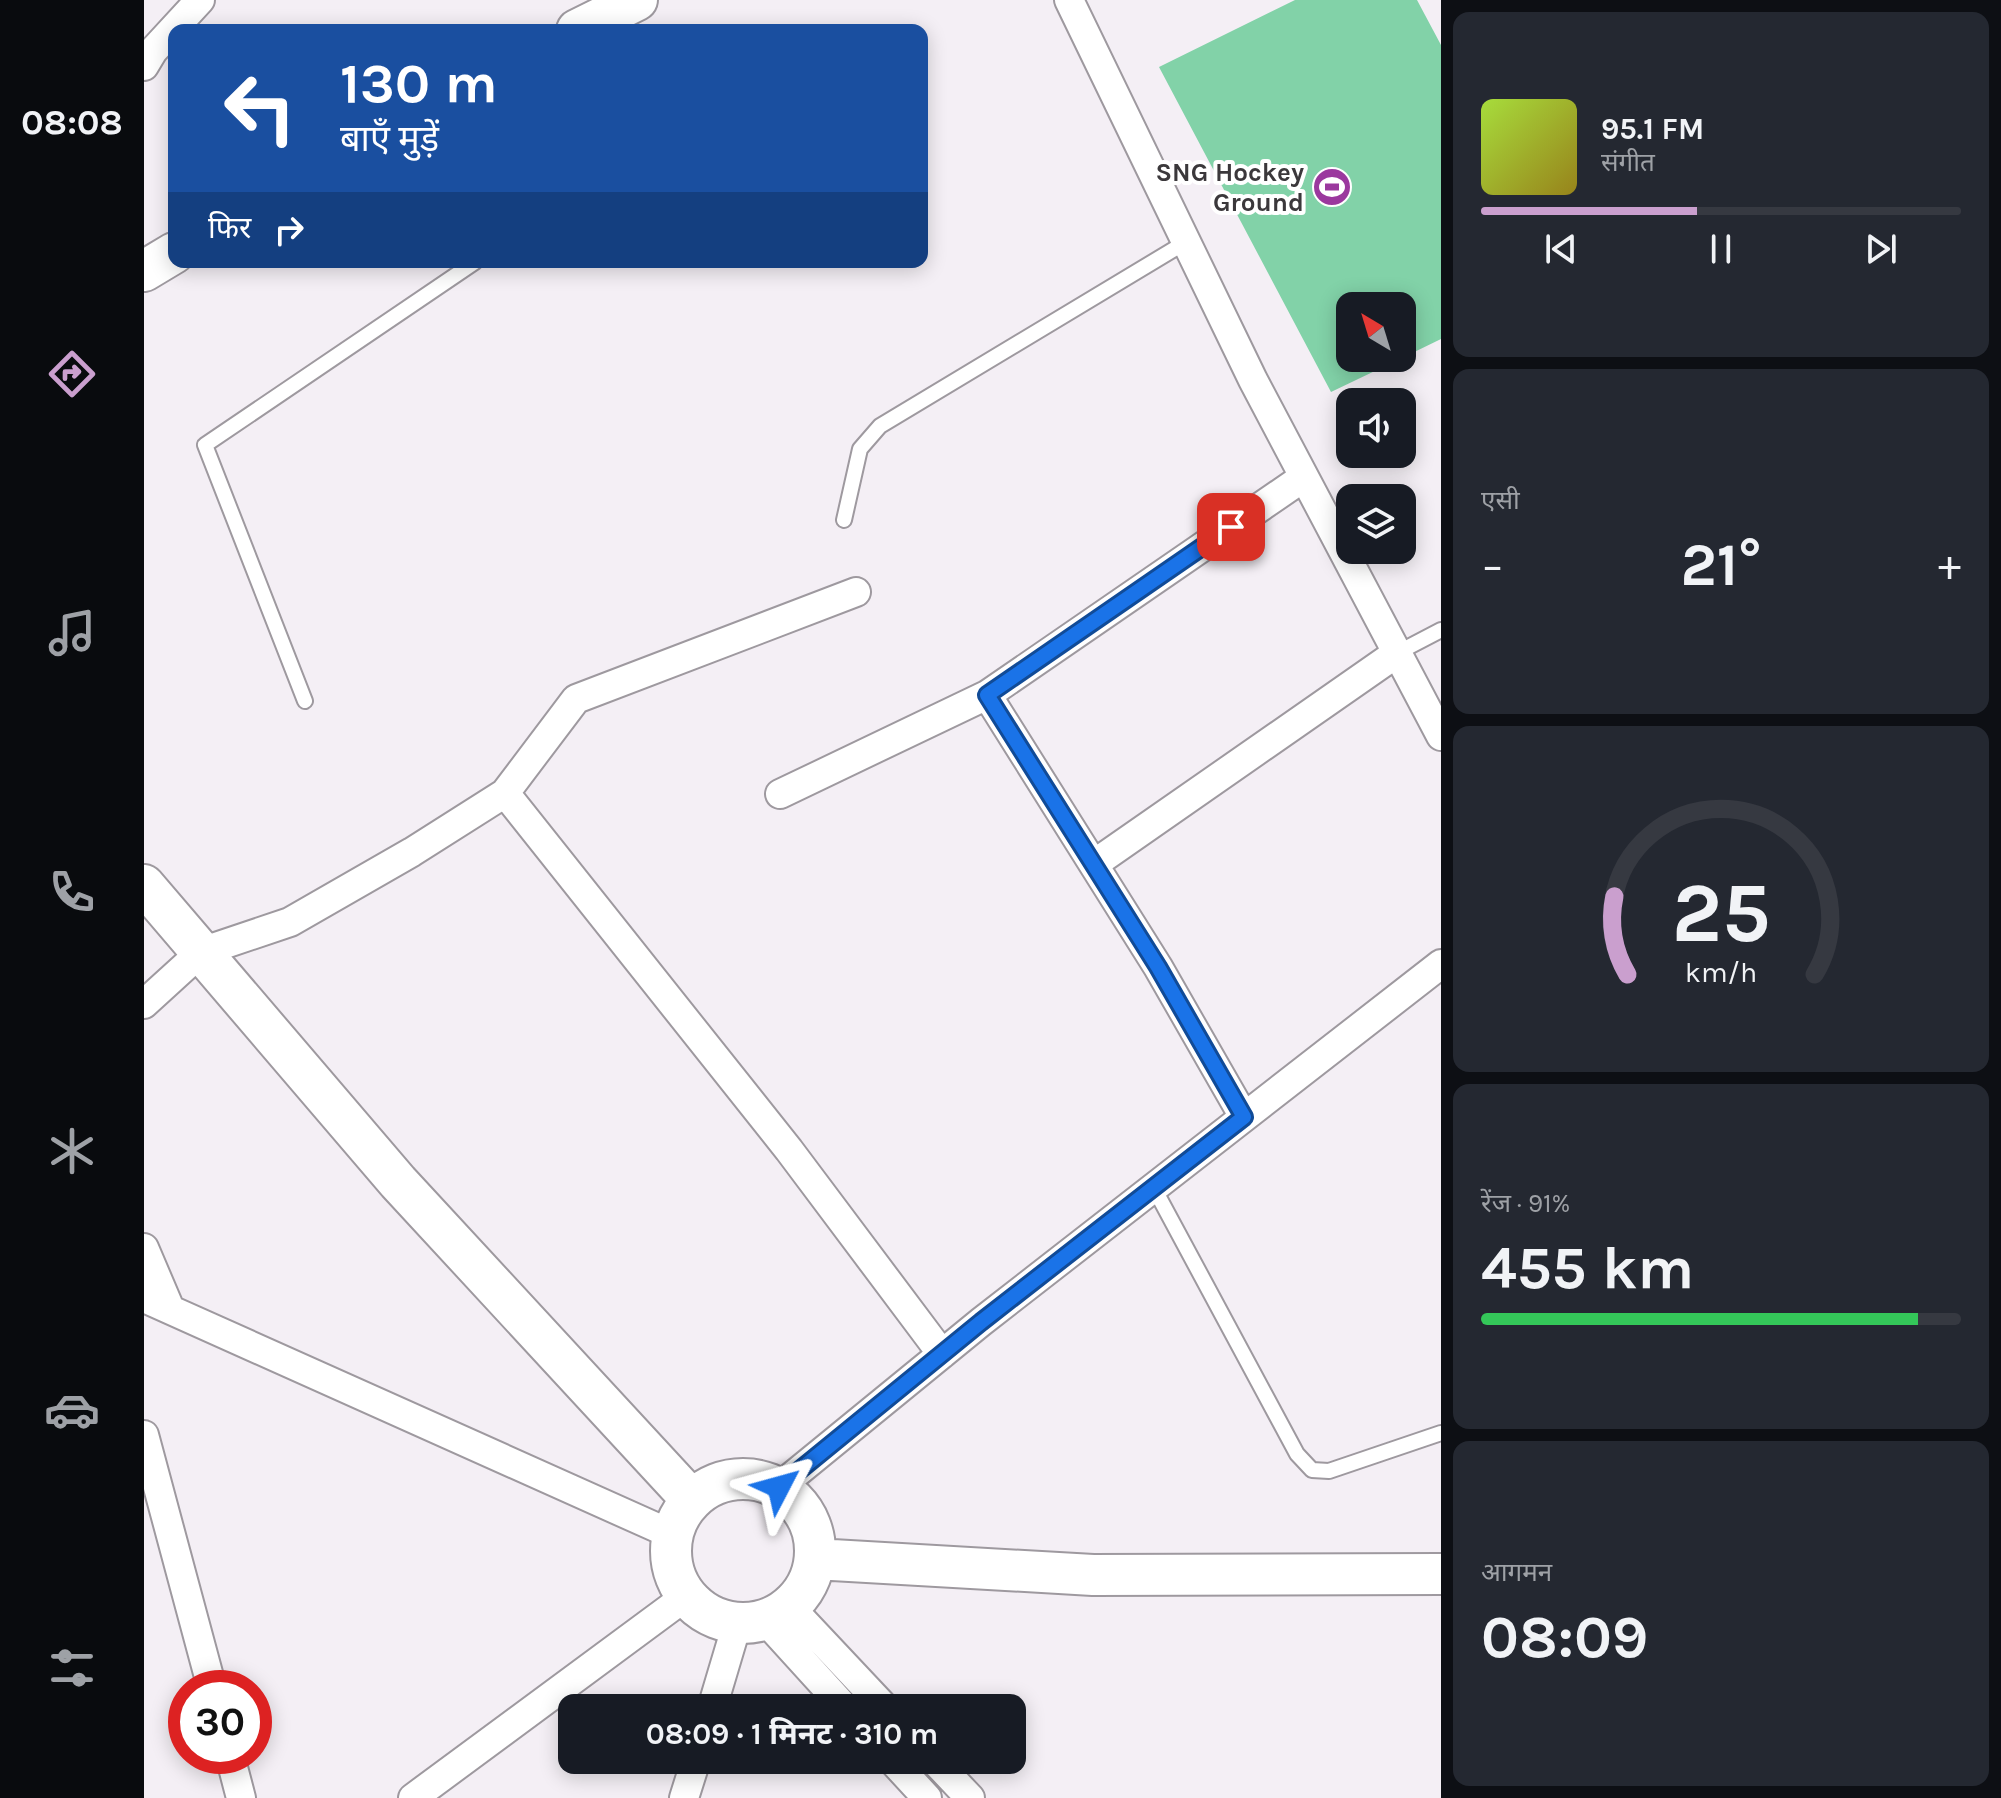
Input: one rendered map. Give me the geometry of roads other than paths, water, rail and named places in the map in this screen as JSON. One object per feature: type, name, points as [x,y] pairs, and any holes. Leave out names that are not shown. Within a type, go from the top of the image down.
[{"type":"street","points":[[178,24],[200,0]]},
{"type":"street","points":[[589,24],[637,0]]},
{"type":"street","points":[[1069,0],[1253,380],[1441,736]]},
{"type":"street","points":[[144,66],[168,35]]},
{"type":"street","points":[[144,271],[168,257]]},
{"type":"street","points":[[780,794],[987,695],[1304,477]]},
{"type":"street","points":[[144,1004],[201,952],[290,922],[412,852],[505,793],[576,699],[856,592]]},
{"type":"street","points":[[1094,864],[1397,653]]},
{"type":"street","points":[[987,695],[1158,967],[1244,1117]]},
{"type":"street","points":[[505,793],[789,1150],[942,1354]]},
{"type":"street","points":[[144,885],[398,1182],[691,1499]]},
{"type":"street","points":[[779,1487],[942,1354],[1441,964]]},
{"type":"street","points":[[144,1248],[151,1302],[671,1534]]},
{"type":"street","points":[[144,1435],[207,1670]]},
{"type":"street","points":[[720,1694],[764,1617],[807,1585],[815,1559],[814,1531],[800,1506],[779,1487],[749,1478],[718,1482],[691,1499],[679,1515],[671,1534],[671,1567],[685,1597],[709,1616],[764,1617],[866,1694]]},
{"type":"street","points":[[815,1559],[1093,1575],[1441,1574]]},
{"type":"street","points":[[413,1798],[685,1597]]},
{"type":"street","points":[[764,1617],[833,1694]]},
{"type":"street","points":[[235,1774],[241,1798]]},
{"type":"street","points":[[684,1798],[692,1774]]},
{"type":"street","points":[[905,1774],[927,1798]]},
{"type":"street","points":[[947,1774],[970,1798]]},
{"type":"lane","points":[[844,520],[860,449],[880,426],[1186,242]]},
{"type":"lane","points":[[305,701],[205,445],[466,268]]},
{"type":"lane","points":[[1397,653],[1441,630]]},
{"type":"lane","points":[[1154,1188],[1297,1454],[1312,1470],[1329,1471],[1441,1433]]},
{"type":"place","name":"SNG Hockey Ground","points":[[1332,187]]}]
